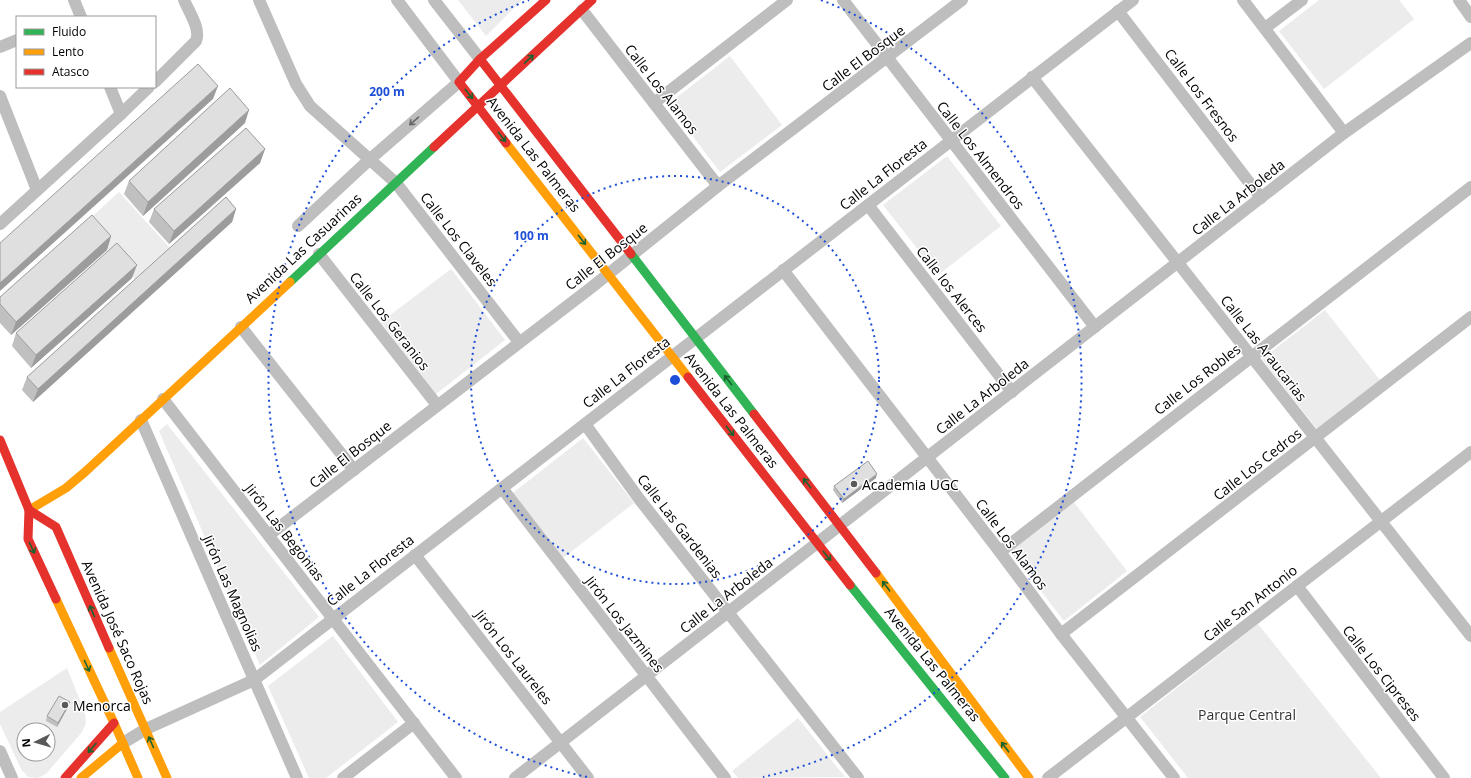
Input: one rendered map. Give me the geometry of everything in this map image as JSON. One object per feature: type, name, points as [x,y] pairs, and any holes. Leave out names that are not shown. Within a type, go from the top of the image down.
[{"type":"street","points":[[74,0],[80,16]]},
{"type":"street","points":[[156,81],[196,42],[199,36],[184,0]]},
{"type":"street","name":"Calle Los Claveles","points":[[259,0],[296,84],[310,106],[396,183],[519,342]]},
{"type":"street","name":"Avenida Las Palmeras","points":[[396,0],[816,544],[1005,778]]},
{"type":"street","name":"Avenida Las Palmeras","points":[[434,0],[840,525],[1029,778]]},
{"type":"street","points":[[298,226],[369,160],[459,82],[480,59],[546,0]]},
{"type":"street","name":"Avenida Las Casuarinas","points":[[29,510],[66,487],[141,420],[592,0]]},
{"type":"street","points":[[654,103],[787,0]]},
{"type":"street","name":"Calle Los Almendros","points":[[843,0],[1095,327]]},
{"type":"street","name":"Calle El Bosque","points":[[269,535],[608,274],[718,186],[962,0]]},
{"type":"street","name":"Calle La Floresta","points":[[123,743],[146,729],[254,680],[1133,0]]},
{"type":"street","points":[[1243,0],[1344,134]]},
{"type":"street","points":[[1265,28],[1302,0]]},
{"type":"street","points":[[1459,0],[1471,17]]},
{"type":"street","name":"Calle Los Alamos","points":[[582,10],[718,186]]},
{"type":"street","name":"Calle Los Fresnos","points":[[1118,11],[1261,198]]},
{"type":"street","points":[[0,47],[16,40]]},
{"type":"street","name":"Calle La Arboleda","points":[[515,778],[1344,134],[1471,43]]},
{"type":"street","name":"Calle Las Araucarias","points":[[1032,78],[1471,636]]},
{"type":"street","points":[[110,88],[121,114]]},
{"type":"street","points":[[0,224],[149,88]]},
{"type":"street","points":[[0,96],[37,190]]},
{"type":"street","name":"Calle Los Robles","points":[[1000,552],[1471,187]]},
{"type":"street","name":"Calle los Alerces","points":[[868,205],[1012,392]]},
{"type":"street","name":"Calle Los Geranios","points":[[319,254],[437,405]]},
{"type":"street","name":"Calle Los Alamos","points":[[783,270],[926,458],[1000,552],[1060,634],[1174,778]]},
{"type":"street","name":"Calle Los Cedros","points":[[1060,634],[1471,317]]},
{"type":"street","points":[[241,327],[354,470]]},
{"type":"street","name":"Jirón Las Begonias","points":[[163,399],[456,778]]},
{"type":"street","name":"Jirón Las Magnolias","points":[[141,420],[297,778]]},
{"type":"street","name":"Calle Las Gardenias","points":[[585,424],[640,500],[858,778]]},
{"type":"street","points":[[0,440],[29,510],[28,539],[138,778]]},
{"type":"street","name":"Calle San Antonio","points":[[1048,778],[1381,522],[1469,459]]},
{"type":"street","name":"Jirón Los Jazmines","points":[[502,488],[725,778]]},
{"type":"street","name":"Avenida José Saco Rojas","points":[[29,510],[56,527],[167,778]]},
{"type":"street","name":"Jirón Los Laureles","points":[[415,555],[588,778]]},
{"type":"street","name":"Calle Los Cipreses","points":[[1297,586],[1444,778]]},
{"type":"street","points":[[65,778],[114,723]]},
{"type":"street","points":[[343,778],[414,723]]},
{"type":"street","points":[[81,778],[123,743]]},
{"type":"street","points":[[0,751],[12,778]]},
{"type":"green space","points":[[458,0],[522,0],[486,36]]},
{"type":"green space","points":[[1319,0],[1399,0],[1414,19],[1324,89],[1279,31]]},
{"type":"green space","points":[[730,56],[782,125],[720,172],[668,104]]},
{"type":"green space","points":[[947,156],[1001,226],[938,275],[883,205]]},
{"type":"green space","points":[[119,192],[170,248],[135,279],[85,223]]},
{"type":"green space","points":[[451,269],[505,340],[436,394],[381,322]]},
{"type":"green space","points":[[1325,310],[1380,380],[1317,429],[1262,359]]},
{"type":"green space","points":[[167,424],[319,617],[260,665],[159,431]]},
{"type":"green space","points":[[583,438],[634,503],[563,558],[513,493]]},
{"type":"green space","points":[[1073,501],[1127,571],[1064,621],[1010,551]]},
{"type":"green space","name":"Parque Central","points":[[1258,624],[1381,778],[1188,778],[1140,717]]},
{"type":"green space","points":[[333,636],[398,722],[326,778],[309,778],[268,686]]},
{"type":"green space","points":[[67,668],[85,713],[86,723],[82,732],[46,774],[38,778],[28,777],[21,769],[18,762],[56,762],[56,722],[16,722],[16,758],[0,724],[0,712]]},
{"type":"green space","points":[[798,718],[845,777],[738,778],[732,771]]},
{"type":"building","points":[[198,64],[218,86],[0,283],[0,243]]},
{"type":"building","points":[[230,88],[249,110],[148,202],[129,181]]},
{"type":"building","points":[[246,128],[265,149],[174,231],[154,209]]},
{"type":"building","points":[[226,197],[236,209],[38,389],[27,377]]},
{"type":"building","points":[[92,215],[111,236],[16,322],[0,304],[0,297]]},
{"type":"building","points":[[117,243],[137,265],[36,355],[16,333]]},
{"type":"building","name":"Academia UGC","points":[[868,461],[877,474],[844,499],[834,486]]},
{"type":"building","points":[[59,696],[70,702],[58,723],[47,716]]},
{"type":"traffic: fast","points":[[290,282],[434,147]]},
{"type":"traffic: fast","points":[[631,254],[754,414]]},
{"type":"traffic: fast","points":[[850,585],[1005,778]]},
{"type":"traffic: slow","points":[[506,143],[688,377]]},
{"type":"traffic: slow","points":[[29,510],[66,488],[85,472],[290,282]]},
{"type":"traffic: slow","points":[[876,573],[1029,778]]},
{"type":"traffic: slow","points":[[56,599],[138,778]]},
{"type":"traffic: slow","points":[[109,648],[167,778]]},
{"type":"traffic: slow","points":[[81,778],[123,743]]},
{"type":"traffic: jam","points":[[506,143],[459,82],[480,59],[546,0]]},
{"type":"traffic: jam","points":[[434,147],[592,0]]},
{"type":"traffic: jam","points":[[480,59],[631,254]]},
{"type":"traffic: jam","points":[[688,377],[850,585]]},
{"type":"traffic: jam","points":[[754,414],[876,573]]},
{"type":"traffic: jam","points":[[0,440],[29,510],[28,539],[56,599]]},
{"type":"traffic: jam","points":[[29,510],[56,527],[109,648]]},
{"type":"traffic: jam","points":[[65,778],[114,723]]},
{"type":"place","name":"Academia UGC","points":[[854,484]]},
{"type":"place","name":"Menorca","points":[[65,705]]}]
